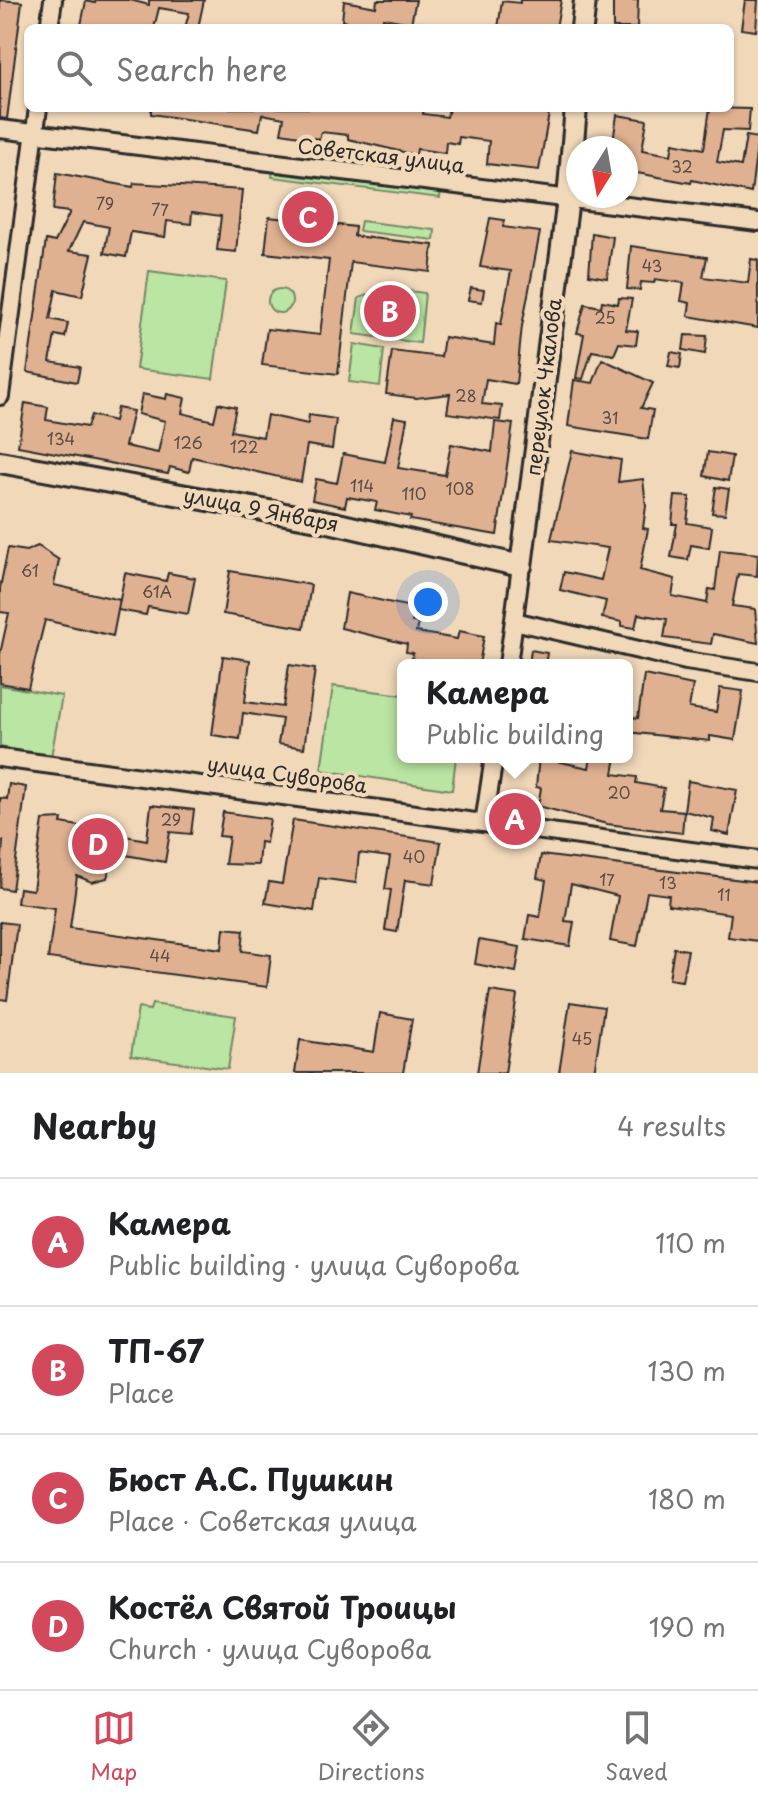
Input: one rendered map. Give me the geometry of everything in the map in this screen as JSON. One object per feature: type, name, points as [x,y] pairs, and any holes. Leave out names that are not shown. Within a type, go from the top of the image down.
[{"type":"street","points":[[50,24],[53,0]]},
{"type":"street","points":[[582,24],[585,0]]},
{"type":"street","points":[[0,396],[37,112]]},
{"type":"street","name":"переулок Чкалова","points":[[574,136],[576,112]]},
{"type":"street","name":"Советская улица","points":[[0,129],[566,199]]},
{"type":"street","name":"Советская улица","points":[[638,207],[758,222]]},
{"type":"street","name":"переулок Чкалова","points":[[509,659],[567,208]]},
{"type":"street","name":"улица 9 Января","points":[[0,462],[329,522],[521,566]]},
{"type":"street","points":[[514,621],[686,661],[758,672]]},
{"type":"street","name":"улица Суворова","points":[[0,758],[758,860]]},
{"type":"street","points":[[484,823],[493,763]]},
{"type":"green space","points":[[273,169],[441,190],[440,198],[272,177]]},
{"type":"green space","points":[[361,221],[435,230],[434,240],[359,231]]},
{"type":"green space","points":[[149,271],[226,281],[213,379],[136,369]]},
{"type":"green space","points":[[386,288],[425,293],[420,343],[354,334],[359,298]]},
{"type":"green space","points":[[280,289],[289,292],[292,301],[289,310],[280,313],[271,310],[268,301],[271,292]]},
{"type":"green space","points":[[354,344],[384,349],[380,386],[349,382]]},
{"type":"green space","points":[[0,685],[62,696],[51,757],[0,747]]},
{"type":"green space","points":[[333,686],[397,694],[397,763],[455,763],[452,790],[321,770]]},
{"type":"green space","points":[[152,1004],[236,1016],[228,1069],[131,1056],[138,1008],[150,1010]]},
{"type":"building","points":[[0,0],[22,2],[7,119],[0,118]]},
{"type":"building","points":[[96,0],[130,0],[149,5],[149,0],[204,0],[199,24],[186,24],[189,13],[159,8],[155,24],[81,24],[86,1],[95,3]]},
{"type":"building","points":[[377,0],[416,0],[411,23],[383,18],[382,24],[342,21],[344,1],[376,7]]},
{"type":"building","points":[[520,0],[561,0],[557,24],[499,24],[502,1],[520,3]]},
{"type":"building","points":[[613,0],[638,0],[637,24],[613,24]]},
{"type":"building","points":[[745,0],[758,0],[756,31],[741,29]]},
{"type":"building","points":[[750,109],[748,131],[723,130],[717,162],[741,166],[746,136],[758,138],[751,193],[692,180],[691,183],[638,173],[638,136],[614,136],[617,115],[647,120],[642,150],[671,155],[673,143],[704,149],[709,112]]},
{"type":"building","points":[[423,112],[447,117],[448,112],[549,112],[539,170],[487,164],[489,141],[459,137],[458,144],[446,142],[445,153],[417,149],[416,155],[348,139],[348,135],[321,132],[319,139],[281,133],[284,118],[262,114],[259,130],[151,114]]},
{"type":"building","points":[[57,173],[133,187],[134,183],[242,190],[236,252],[217,250],[221,216],[192,212],[191,224],[167,221],[165,237],[131,232],[126,257],[104,253],[109,227],[83,222],[69,251],[92,254],[82,296],[56,290],[50,319],[68,323],[65,337],[55,335],[50,362],[80,367],[77,382],[27,372],[46,240],[55,242],[70,212],[53,210]]},
{"type":"building","points":[[269,217],[355,227],[354,236],[433,245],[430,272],[351,262],[338,374],[262,365],[267,329],[320,335],[329,260],[265,253]]},
{"type":"building","points":[[490,218],[504,220],[503,227],[540,232],[522,326],[516,384],[486,379],[482,404],[502,406],[500,420],[447,413],[450,394],[416,398],[386,394],[392,351],[441,357],[444,337],[494,345],[496,323],[501,324],[511,271],[480,267]]},
{"type":"building","points":[[592,233],[613,237],[607,278],[589,275]]},
{"type":"building","points":[[631,246],[707,257],[703,277],[748,283],[751,259],[758,260],[758,328],[688,316],[690,303],[681,301],[684,283],[655,279],[654,283],[641,282],[640,290],[627,289]]},
{"type":"building","points":[[471,288],[484,290],[482,302],[468,300]]},
{"type":"building","points":[[619,298],[632,299],[626,330],[638,331],[636,345],[619,343],[614,355],[592,351],[583,379],[576,378],[584,334],[577,333],[585,304],[601,307],[602,301],[618,304]]},
{"type":"building","points":[[383,302],[399,305],[397,320],[381,317]]},
{"type":"building","points":[[685,335],[707,336],[705,354],[683,350]]},
{"type":"building","points":[[671,352],[682,354],[680,368],[668,366]]},
{"type":"building","points":[[602,359],[653,383],[641,408],[653,410],[648,439],[568,426],[574,380],[593,383]]},
{"type":"building","points":[[142,394],[166,399],[167,394],[185,398],[182,413],[214,421],[218,403],[236,407],[231,431],[263,437],[267,415],[308,424],[309,415],[336,419],[332,449],[307,445],[301,482],[192,457],[189,472],[170,467],[168,474],[18,446],[25,403],[48,407],[46,420],[87,427],[91,415],[114,421],[117,408],[133,411],[125,446],[158,453],[165,421],[138,414]]},
{"type":"building","points":[[394,417],[407,419],[398,468],[445,475],[451,444],[492,452],[495,422],[513,424],[497,535],[410,520],[411,517],[375,510],[377,502],[347,497],[345,507],[312,500],[316,479],[337,483],[343,454],[385,462]]},
{"type":"building","points":[[572,451],[621,460],[618,482],[643,479],[646,506],[643,528],[648,529],[640,570],[675,579],[672,596],[707,603],[709,589],[715,590],[720,550],[758,554],[757,576],[738,574],[732,606],[755,609],[758,643],[713,634],[711,644],[664,638],[667,619],[638,614],[635,628],[622,626],[622,622],[602,618],[606,601],[560,590],[564,572],[601,580],[608,548],[551,540]]},
{"type":"building","points":[[708,452],[732,456],[728,481],[704,476]]},
{"type":"building","points":[[716,487],[729,489],[725,514],[712,513]]},
{"type":"building","points":[[675,496],[690,497],[687,523],[712,527],[709,548],[691,545],[688,560],[671,557],[677,524],[672,524]]},
{"type":"building","points":[[38,546],[59,560],[54,585],[120,600],[113,636],[45,620],[28,688],[0,683],[0,654],[9,613],[0,612],[0,588],[8,548],[26,551]]},
{"type":"building","points":[[230,571],[311,585],[304,628],[223,614]]},
{"type":"building","points":[[125,573],[166,581],[168,573],[195,578],[188,614],[148,607],[146,615],[118,610]]},
{"type":"building","points":[[347,593],[415,608],[412,622],[418,623],[416,632],[457,639],[459,631],[484,636],[480,659],[412,659],[413,653],[406,652],[407,644],[341,628]]},
{"type":"building","points":[[531,650],[547,653],[546,659],[530,659]]},
{"type":"building","points":[[223,656],[250,660],[245,702],[283,707],[289,665],[315,669],[304,748],[278,744],[282,719],[243,713],[240,739],[212,735]]},
{"type":"building","points":[[644,675],[693,685],[689,708],[716,712],[720,688],[743,691],[735,740],[710,736],[710,741],[633,733],[633,717],[638,718]]},
{"type":"building","points":[[538,763],[565,763],[589,768],[590,763],[615,763],[613,774],[637,777],[636,783],[664,788],[660,809],[684,811],[682,833],[607,824],[538,806],[541,788],[536,787]]},
{"type":"building","points":[[688,781],[737,790],[729,835],[712,831],[714,818],[684,811]]},
{"type":"building","points":[[9,784],[26,787],[12,890],[0,888],[3,841],[0,841],[0,798],[7,799]]},
{"type":"building","points":[[151,805],[194,810],[191,834],[170,832],[165,862],[114,853],[107,878],[92,882],[77,876],[70,928],[222,949],[224,928],[244,930],[242,951],[271,955],[267,987],[48,958],[55,908],[17,903],[19,888],[33,890],[43,820],[62,819],[61,823],[85,827],[86,823],[93,824],[94,818],[108,821],[107,826],[115,827],[114,834],[147,840]]},
{"type":"building","points":[[223,812],[270,819],[266,843],[260,842],[258,865],[225,864],[229,837],[219,836]]},
{"type":"building","points":[[293,820],[441,842],[434,884],[405,880],[397,932],[385,930],[391,890],[385,889],[390,857],[359,853],[356,883],[319,878],[314,911],[265,903],[269,882],[282,884]]},
{"type":"building","points":[[541,855],[758,882],[758,941],[728,937],[731,914],[668,905],[669,895],[647,892],[637,946],[610,941],[618,896],[571,884],[565,921],[574,922],[570,946],[525,939],[529,915],[540,917],[546,880],[537,878]]},
{"type":"building","points":[[0,922],[17,924],[7,1000],[0,999]]},
{"type":"building","points":[[479,940],[520,947],[516,972],[475,964]]},
{"type":"building","points":[[674,948],[688,950],[682,981],[669,979]]},
{"type":"building","points":[[490,991],[517,995],[505,1073],[477,1073]]},
{"type":"building","points":[[570,1002],[604,1007],[594,1073],[559,1073]]},
{"type":"building","points":[[380,1013],[412,1019],[403,1073],[295,1073],[300,1040],[374,1052]]},
{"type":"place","name":"Бюст А.С. Пушкин","points":[[308,217]]},
{"type":"place","name":"ТП-67","points":[[390,311]]},
{"type":"place","name":"Камера","points":[[515,819]]},
{"type":"place","name":"Костёл Святой Троицы","points":[[98,844]]}]
